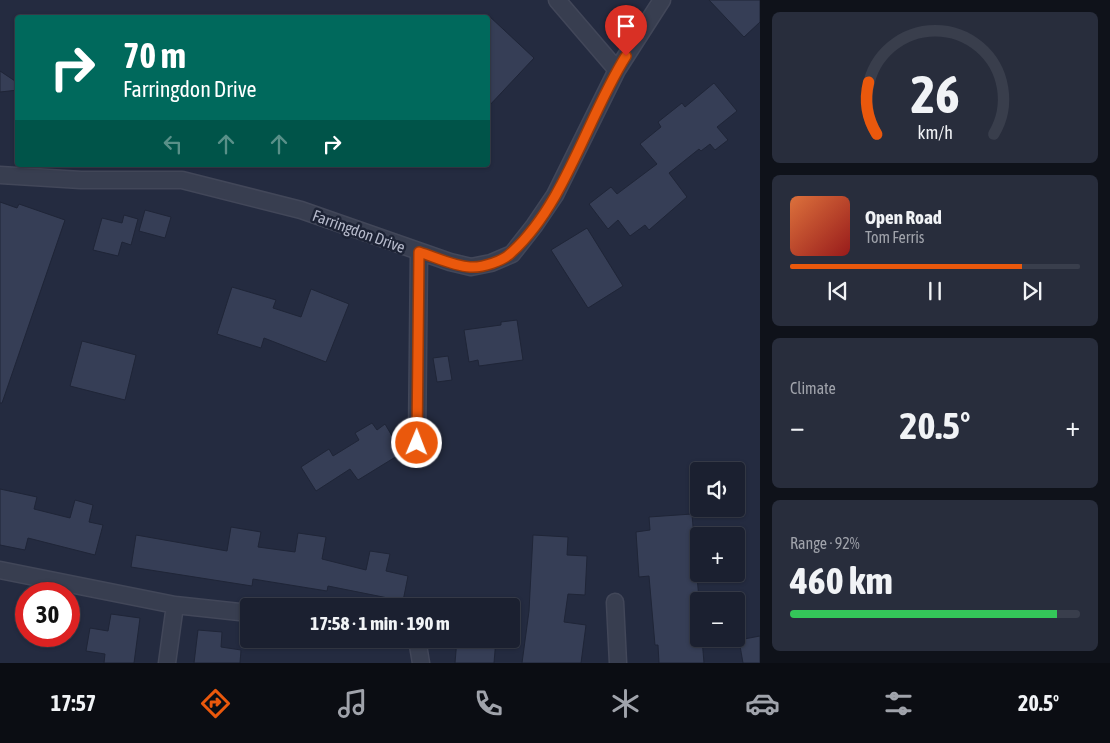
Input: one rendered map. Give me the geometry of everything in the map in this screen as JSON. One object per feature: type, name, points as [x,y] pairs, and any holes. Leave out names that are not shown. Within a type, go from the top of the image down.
[{"type":"street","points":[[558,0],[617,70]]},
{"type":"street","name":"Farringdon Drive","points":[[0,175],[81,180],[182,180],[301,210],[419,252],[471,267],[491,263],[512,254],[555,196],[617,70],[662,0]]},
{"type":"street","points":[[417,443],[419,252]]},
{"type":"street","points":[[0,570],[175,605],[240,612]]},
{"type":"street","points":[[615,602],[618,663]]},
{"type":"street","points":[[167,663],[175,605]]},
{"type":"street","points":[[418,648],[420,663]]},
{"type":"building","points":[[709,0],[760,0],[760,22],[744,37]]},
{"type":"building","points":[[490,17],[534,58],[490,105]]},
{"type":"building","points":[[0,71],[15,81],[15,90],[0,92]]},
{"type":"building","points":[[714,83],[737,111],[717,127],[728,140],[715,150],[710,144],[701,151],[699,149],[669,173],[687,197],[649,230],[645,225],[630,236],[618,220],[608,229],[589,204],[611,187],[617,194],[657,164],[640,144],[661,127],[658,122],[682,103],[685,107]]},
{"type":"building","points":[[0,202],[17,208],[19,204],[65,220],[2,403],[0,403]]},
{"type":"building","points":[[145,210],[171,217],[165,238],[139,231]]},
{"type":"building","points":[[124,215],[138,219],[131,245],[122,242],[118,256],[93,250],[102,218],[122,223]]},
{"type":"building","points":[[587,228],[623,286],[588,308],[551,250]]},
{"type":"building","points":[[232,287],[276,300],[273,308],[301,317],[311,289],[349,304],[326,362],[264,338],[261,348],[217,334]]},
{"type":"building","points":[[517,320],[523,360],[479,366],[478,360],[469,362],[464,330],[501,325],[501,322]]},
{"type":"building","points":[[82,341],[136,355],[125,400],[70,386]]},
{"type":"building","points":[[448,356],[452,380],[437,382],[433,358]]},
{"type":"building","points":[[372,423],[377,430],[385,424],[402,453],[358,480],[350,469],[316,491],[301,467],[329,449],[333,456],[359,440],[355,433]]},
{"type":"building","points":[[0,489],[37,497],[34,509],[70,518],[75,500],[93,505],[89,522],[103,525],[95,555],[28,538],[25,550],[0,545]]},
{"type":"building","points":[[690,514],[690,517],[692,517],[693,527],[690,527],[690,582],[698,582],[698,592],[690,592],[690,647],[703,647],[704,663],[659,663],[658,645],[655,645],[649,576],[639,577],[636,532],[650,530],[649,517]]},
{"type":"building","points":[[231,527],[261,532],[258,547],[295,552],[298,533],[326,537],[322,559],[366,570],[370,551],[390,554],[386,571],[408,576],[404,598],[388,598],[328,586],[327,591],[253,579],[252,586],[131,567],[136,535],[227,551]]},
{"type":"building","points":[[533,535],[568,537],[567,555],[587,556],[585,595],[568,594],[564,622],[586,625],[581,663],[522,663],[529,611]]},
{"type":"building","points":[[111,614],[140,618],[134,663],[104,663],[105,654],[86,651],[90,628],[108,631]]},
{"type":"building","points":[[198,630],[222,632],[221,647],[241,650],[240,663],[194,663]]},
{"type":"building","points":[[760,636],[760,663],[743,663],[740,647],[745,647],[745,639]]},
{"type":"building","points":[[456,648],[495,648],[494,663],[455,663]]},
{"type":"route","points":[[417,443],[419,252],[471,267],[491,263],[512,254],[555,196],[617,70],[626,56]]}]
